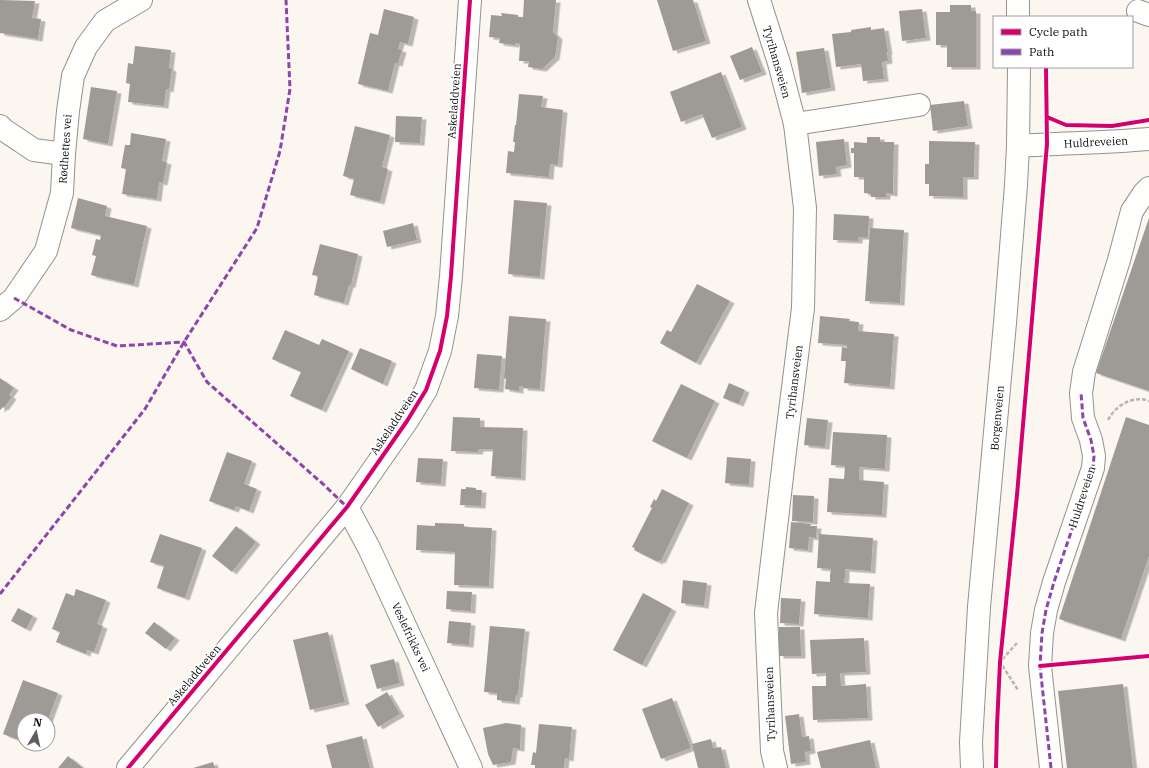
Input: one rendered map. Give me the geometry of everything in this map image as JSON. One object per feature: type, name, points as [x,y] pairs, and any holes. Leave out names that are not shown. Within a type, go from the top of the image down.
[{"type":"street","name":"Rødhettes vei","points":[[0,310],[14,298],[46,251],[62,193],[68,111],[73,76],[86,47],[105,21],[141,0]]},
{"type":"street","name":"Askeladdveien","points":[[128,768],[347,507],[407,421],[426,390],[440,351],[447,316],[452,276],[470,0]]},
{"type":"street","name":"Tyrihansveien","points":[[759,0],[779,63],[795,124],[805,208],[803,308],[766,613],[772,751],[776,768]]},
{"type":"street","points":[[1018,0],[1018,16]]},
{"type":"street","name":"Borgenveien","points":[[972,768],[971,742],[980,607],[1016,185],[1019,68]]},
{"type":"street","points":[[795,124],[919,105]]},
{"type":"street","points":[[0,126],[34,150],[64,154]]},
{"type":"street","name":"Huldreveien","points":[[1018,146],[1149,140]]},
{"type":"street","name":"Huldreveien","points":[[1051,768],[1040,666],[1042,633],[1046,610],[1054,582],[1093,468],[1093,448],[1083,418],[1081,393],[1084,372],[1119,260],[1132,211],[1149,188]]},
{"type":"street","name":"Veslefrikks vei","points":[[347,507],[369,548],[471,768]]},
{"type":"path","points":[[1093,448],[1112,413],[1128,401],[1142,399],[1149,401]]},
{"type":"path","points":[[1000,670],[1001,655]]},
{"type":"building","points":[[0,0],[35,1],[32,18],[41,19],[38,39],[0,33]]},
{"type":"building","points":[[524,0],[556,0],[553,32],[558,37],[555,57],[542,69],[528,67],[529,61],[519,61],[520,44],[516,43],[515,45],[499,43],[500,38],[489,37],[491,15],[502,16],[501,13],[523,17]]},
{"type":"building","points":[[657,0],[693,0],[706,41],[673,51]]},
{"type":"building","points":[[950,5],[971,5],[971,11],[976,11],[976,67],[947,67],[947,45],[936,45],[936,12],[950,12]]},
{"type":"building","points":[[384,9],[414,17],[408,44],[400,42],[398,49],[402,50],[398,64],[395,63],[388,91],[358,84],[370,33],[378,35]]},
{"type":"building","points":[[922,9],[926,38],[902,41],[899,11]]},
{"type":"building","points":[[871,27],[871,30],[884,28],[888,61],[882,62],[884,79],[863,81],[861,64],[836,67],[832,34],[851,32],[851,30]]},
{"type":"building","points":[[135,46],[171,50],[169,68],[172,69],[169,90],[166,89],[164,106],[128,102],[130,84],[126,83],[128,63],[133,64]]},
{"type":"building","points":[[752,47],[762,72],[740,80],[730,56]]},
{"type":"building","points":[[824,48],[831,88],[802,93],[796,52]]},
{"type":"building","points":[[721,72],[742,127],[712,138],[702,114],[681,122],[670,92]]},
{"type":"building","points":[[91,87],[117,91],[108,144],[83,139]]},
{"type":"building","points":[[519,94],[543,96],[541,107],[563,110],[558,165],[550,164],[549,177],[506,173],[508,151],[514,152],[515,142],[513,142]]},
{"type":"building","points":[[964,101],[968,126],[933,131],[930,105]]},
{"type":"building","points":[[396,116],[422,117],[420,143],[395,142]]},
{"type":"building","points":[[355,126],[390,135],[382,167],[388,169],[380,202],[350,195],[354,179],[343,176]]},
{"type":"building","points":[[131,133],[166,139],[162,161],[167,162],[163,183],[159,182],[157,199],[122,194],[126,169],[121,168],[125,145],[130,145]]},
{"type":"building","points":[[867,137],[880,137],[880,142],[894,142],[893,194],[886,193],[886,197],[871,197],[871,194],[864,193],[864,177],[854,177],[854,153],[851,153],[851,148],[854,148],[854,142],[867,143]]},
{"type":"building","points":[[844,139],[847,165],[836,167],[837,174],[819,176],[816,142]]},
{"type":"building","points":[[929,141],[975,142],[974,177],[963,177],[963,197],[929,196],[929,184],[925,184],[925,164],[929,164]]},
{"type":"building","points":[[78,198],[107,206],[105,216],[147,226],[134,285],[91,275],[96,256],[92,255],[96,239],[100,240],[101,235],[71,228]]},
{"type":"building","points":[[514,200],[547,203],[540,277],[508,274]]},
{"type":"building","points":[[834,214],[869,216],[868,237],[858,237],[858,241],[833,240]]},
{"type":"building","points":[[1149,218],[1149,391],[1096,373]]},
{"type":"building","points":[[413,223],[417,240],[387,247],[383,231]]},
{"type":"building","points":[[870,228],[904,230],[900,303],[865,301]]},
{"type":"building","points":[[320,244],[358,254],[351,285],[349,285],[344,303],[314,295],[318,276],[312,275]]},
{"type":"building","points":[[697,284],[730,301],[696,363],[660,343],[667,330],[671,332]]},
{"type":"building","points":[[509,316],[546,319],[540,389],[523,388],[523,386],[519,386],[519,391],[505,389],[506,379],[504,378]]},
{"type":"building","points":[[820,316],[850,319],[849,321],[859,322],[858,331],[894,334],[890,387],[844,383],[846,361],[841,361],[842,347],[847,348],[847,345],[818,343]]},
{"type":"building","points":[[285,330],[319,345],[322,339],[349,351],[322,410],[290,396],[301,372],[272,359]]},
{"type":"building","points":[[360,348],[392,361],[383,384],[351,369]]},
{"type":"building","points":[[477,354],[502,356],[499,390],[474,388]]},
{"type":"building","points":[[0,378],[14,388],[9,395],[12,397],[4,408],[3,407],[0,410]]},
{"type":"building","points":[[729,383],[745,390],[739,404],[723,398]]},
{"type":"building","points":[[681,384],[715,401],[687,458],[652,441]]},
{"type":"building","points":[[453,417],[480,418],[480,427],[523,428],[521,478],[491,476],[493,449],[479,449],[478,452],[451,451]]},
{"type":"building","points":[[1126,417],[1149,425],[1149,556],[1121,639],[1059,619]]},
{"type":"building","points":[[807,418],[828,420],[825,447],[804,445]]},
{"type":"building","points":[[833,432],[887,435],[885,469],[859,467],[859,480],[884,482],[882,515],[827,512],[829,478],[844,479],[845,466],[831,465]]},
{"type":"building","points":[[227,452],[252,461],[244,484],[257,489],[249,511],[236,506],[234,510],[209,501]]},
{"type":"building","points":[[727,457],[751,459],[749,485],[725,483]]},
{"type":"building","points":[[418,458],[443,459],[441,484],[416,482]]},
{"type":"building","points":[[466,487],[482,490],[481,506],[460,505],[461,489],[466,489]]},
{"type":"building","points":[[662,489],[689,503],[661,561],[659,560],[658,562],[634,550],[635,548],[632,547],[652,508],[650,507],[654,499],[656,501]]},
{"type":"building","points":[[793,495],[814,496],[813,522],[792,521]]},
{"type":"building","points":[[791,522],[817,526],[816,538],[809,537],[808,550],[789,548]]},
{"type":"building","points":[[435,523],[464,524],[464,527],[492,528],[489,586],[454,585],[455,552],[416,550],[417,525],[435,526]]},
{"type":"building","points":[[236,526],[256,542],[232,572],[212,556]]},
{"type":"building","points":[[160,534],[202,548],[185,598],[157,588],[164,566],[150,562]]},
{"type":"building","points":[[819,534],[873,538],[871,571],[845,569],[844,583],[870,584],[868,618],[814,614],[816,581],[830,582],[831,569],[817,568]]},
{"type":"building","points":[[683,580],[707,583],[704,606],[681,603]]},
{"type":"building","points":[[76,589],[106,600],[97,624],[103,626],[94,652],[87,650],[86,654],[56,642],[60,632],[52,629],[66,593],[74,596]]},
{"type":"building","points":[[447,591],[472,592],[471,611],[446,609]]},
{"type":"building","points":[[643,593],[672,609],[642,665],[613,650]]},
{"type":"building","points":[[781,598],[801,599],[799,624],[780,623]]},
{"type":"building","points":[[18,608],[33,616],[26,629],[11,621]]},
{"type":"building","points":[[449,621],[471,623],[469,645],[447,643]]},
{"type":"building","points":[[154,622],[175,638],[166,649],[145,633]]},
{"type":"building","points":[[490,626],[525,629],[518,695],[516,695],[515,702],[497,700],[497,693],[484,692]]},
{"type":"building","points":[[779,627],[800,627],[801,656],[779,656]]},
{"type":"building","points":[[328,632],[345,702],[310,710],[293,640]]},
{"type":"building","points":[[864,638],[866,672],[840,673],[841,686],[866,684],[868,718],[813,720],[812,686],[826,686],[826,673],[812,674],[810,640]]},
{"type":"building","points":[[394,659],[400,683],[377,689],[370,665]]},
{"type":"building","points":[[23,680],[58,693],[51,712],[16,712],[16,739],[3,734]]},
{"type":"building","points":[[1123,684],[1133,768],[1067,768],[1058,691]]},
{"type":"building","points":[[387,692],[400,714],[378,727],[365,705]]},
{"type":"building","points":[[672,698],[691,748],[661,759],[642,709]]},
{"type":"building","points":[[799,714],[802,737],[809,736],[811,751],[805,752],[806,762],[791,764],[785,716]]},
{"type":"building","points":[[506,723],[521,725],[520,749],[513,748],[511,762],[493,765],[488,754],[483,728]]},
{"type":"building","points":[[539,724],[572,727],[569,759],[565,758],[564,768],[535,768],[535,765],[531,765],[533,752],[536,753]]},
{"type":"building","points":[[362,736],[370,768],[332,768],[326,745]]},
{"type":"building","points":[[711,739],[713,748],[721,747],[726,768],[698,768],[692,744]]},
{"type":"building","points":[[870,740],[876,768],[821,768],[817,752]]},
{"type":"building","points":[[68,756],[83,768],[58,768]]},
{"type":"building","points":[[213,762],[215,768],[193,768]]},
{"type":"marked path","points":[[0,594],[145,409],[184,342],[257,228],[280,151],[290,89],[286,0]]},
{"type":"marked path","points":[[14,298],[71,330],[117,346],[184,342],[207,382],[347,507]]},
{"type":"marked path","points":[[1051,768],[1040,666],[1042,633],[1046,610],[1054,582],[1093,468],[1094,456],[1091,440],[1083,418],[1081,393]]},
{"type":"cycle path","points":[[128,768],[347,507],[407,421],[426,390],[440,351],[447,316],[470,0]]},
{"type":"cycle path","points":[[996,768],[1000,662],[1017,495],[1047,144],[1046,68]]},
{"type":"cycle path","points":[[1047,117],[1066,125],[1112,126],[1149,120]]},
{"type":"cycle path","points":[[1040,666],[1149,656]]}]
